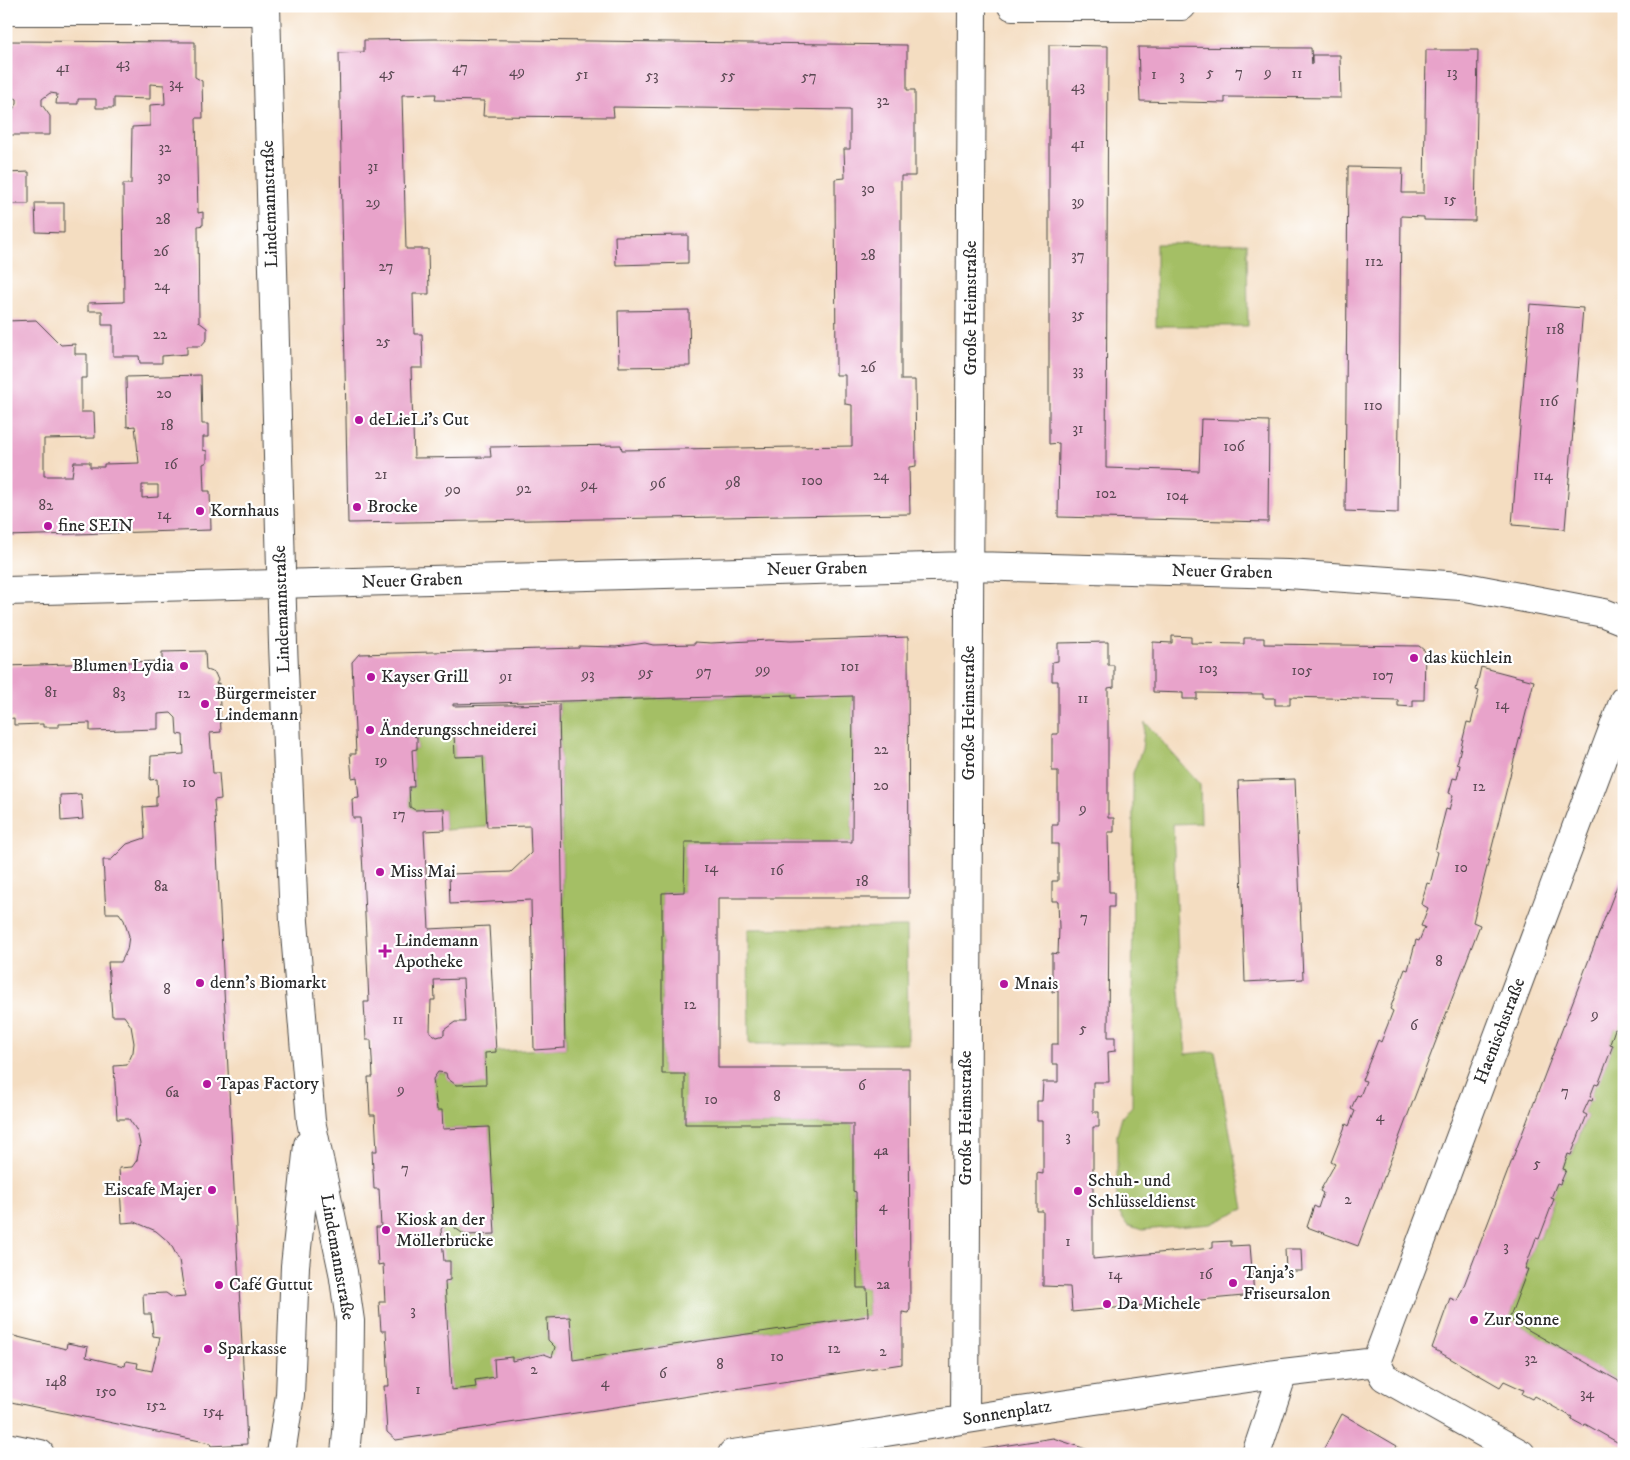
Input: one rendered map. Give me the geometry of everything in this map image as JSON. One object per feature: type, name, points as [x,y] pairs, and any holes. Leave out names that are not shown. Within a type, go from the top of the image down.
[{"type":"street","name":"Große Heimstraße","points":[[965,1419],[972,6]]},
{"type":"street","points":[[1012,6],[1182,6]]},
{"type":"street","points":[[6,11],[266,8]]},
{"type":"street","name":"Lindemannstraße","points":[[266,8],[281,585],[294,922],[311,1121],[343,1272],[350,1321],[345,1454]]},
{"type":"street","name":"Neuer Graben","points":[[6,591],[969,566],[1288,574],[1461,586],[1604,613],[1624,621]]},
{"type":"street","name":"Haenischstraße","points":[[1376,1362],[1624,700]]},
{"type":"street","name":"Lindemannstraße","points":[[281,1454],[290,1396],[294,1266],[311,1121]]},
{"type":"street","points":[[1376,1362],[1384,1377],[1522,1454]]},
{"type":"street","name":"Sonnenplatz","points":[[732,1454],[1283,1373],[1376,1362]]},
{"type":"street","points":[[1256,1454],[1283,1373]]},
{"type":"street","points":[[6,1447],[40,1454]]},
{"type":"green space","points":[[1247,243],[1248,326],[1156,326],[1156,244]]},
{"type":"green space","points":[[792,695],[853,696],[852,842],[685,842],[684,892],[662,893],[662,1073],[685,1074],[685,1124],[853,1124],[853,1191],[856,1192],[857,1288],[867,1288],[868,1316],[573,1360],[570,1317],[547,1318],[548,1340],[555,1347],[552,1357],[544,1354],[512,1361],[495,1377],[475,1380],[476,1387],[451,1390],[445,1281],[450,1280],[450,1261],[444,1261],[441,1229],[448,1222],[455,1223],[455,1228],[465,1235],[495,1234],[489,1127],[443,1129],[437,1110],[436,1094],[433,1093],[433,1079],[438,1072],[446,1073],[447,1078],[456,1085],[486,1084],[485,1052],[566,1048],[559,702]]},
{"type":"green space","points":[[1145,722],[1200,785],[1201,823],[1173,824],[1179,981],[1186,1054],[1215,1051],[1244,1209],[1211,1224],[1142,1230],[1127,1225],[1117,1210],[1117,1135],[1122,1117],[1132,1106],[1133,773],[1142,749]]},
{"type":"green space","points":[[454,733],[455,757],[483,756],[487,827],[445,830],[444,809],[415,810],[410,807],[409,787],[414,787],[412,750],[417,749],[417,737],[414,736]]},
{"type":"green space","points":[[907,927],[908,1044],[749,1044],[748,929]]},
{"type":"green space","points":[[1624,1018],[1624,1384],[1509,1319],[1528,1270],[1525,1269],[1536,1238],[1540,1239],[1554,1200],[1551,1198],[1557,1183],[1560,1184],[1566,1170],[1563,1169],[1568,1154],[1572,1155],[1587,1115],[1583,1113],[1589,1100],[1592,1101],[1590,1097],[1595,1084],[1598,1084],[1613,1045],[1610,1044],[1615,1029]]},
{"type":"building","points":[[435,39],[907,45],[907,90],[915,90],[915,176],[901,176],[901,380],[915,380],[916,466],[909,467],[910,514],[348,523],[339,53],[364,52],[364,40]],"holes":[[[436,94],[435,100],[484,101],[483,116],[614,117],[613,107],[850,110],[850,149],[844,149],[845,178],[835,179],[836,375],[845,375],[845,404],[852,405],[852,446],[622,450],[621,445],[490,447],[491,457],[414,458],[411,368],[423,368],[422,334],[414,334],[413,294],[429,294],[428,249],[406,249],[402,95]]]},
{"type":"building","points":[[6,41],[195,42],[195,77],[202,81],[203,118],[196,118],[198,213],[203,212],[203,225],[198,226],[199,322],[207,328],[207,339],[201,346],[187,346],[187,354],[162,356],[162,363],[140,363],[139,356],[113,356],[113,325],[102,325],[102,311],[88,311],[88,303],[124,302],[123,184],[131,184],[132,127],[150,126],[150,105],[165,104],[164,85],[150,84],[150,99],[114,98],[114,108],[96,108],[96,99],[78,99],[78,104],[56,104],[57,94],[50,93],[42,99],[42,105],[50,116],[50,135],[8,135],[8,116],[17,104],[17,99],[6,94]]},
{"type":"building","points":[[1049,45],[1108,46],[1106,468],[1199,471],[1201,419],[1269,421],[1268,522],[1058,517],[1059,443],[1049,444]]},
{"type":"building","points":[[1138,47],[1311,48],[1312,65],[1312,55],[1340,55],[1341,98],[1225,97],[1225,103],[1140,101]]},
{"type":"building","points":[[1426,50],[1478,50],[1475,221],[1424,220],[1424,217],[1401,216],[1398,513],[1345,511],[1348,167],[1403,168],[1402,193],[1424,193]]},
{"type":"building","points":[[29,172],[29,204],[6,204],[6,173]]},
{"type":"building","points":[[35,203],[64,203],[64,233],[36,232]]},
{"type":"building","points":[[688,235],[688,263],[616,265],[615,236]]},
{"type":"building","points":[[1530,304],[1583,308],[1565,529],[1512,525]]},
{"type":"building","points":[[689,310],[690,366],[619,367],[618,311]]},
{"type":"building","points":[[36,320],[61,345],[75,344],[75,354],[87,354],[87,378],[81,378],[81,412],[94,412],[95,438],[44,439],[44,476],[72,476],[74,462],[90,462],[90,467],[104,467],[104,464],[139,463],[135,426],[127,427],[126,377],[201,375],[202,424],[208,424],[208,437],[203,437],[203,450],[207,451],[207,462],[203,464],[204,491],[210,491],[211,530],[6,536],[6,321]],"holes":[[[142,485],[158,485],[158,497],[142,498]]]},
{"type":"building","points":[[1172,636],[1191,637],[1191,643],[1244,644],[1244,638],[1264,638],[1264,644],[1419,646],[1425,651],[1424,700],[1413,700],[1413,707],[1398,706],[1398,700],[1290,697],[1290,705],[1275,705],[1275,698],[1263,698],[1263,694],[1197,693],[1197,699],[1183,699],[1183,693],[1153,692],[1153,642],[1172,643]]},
{"type":"building","points":[[908,637],[909,898],[718,898],[718,1068],[909,1068],[910,1309],[909,1313],[902,1312],[902,1364],[396,1440],[387,1432],[384,1386],[389,1386],[386,1331],[381,1331],[379,1302],[385,1302],[383,1264],[378,1265],[376,1227],[381,1227],[379,1189],[374,1189],[372,1151],[377,1151],[375,1115],[370,1115],[368,1077],[373,1077],[371,1040],[366,1040],[364,1002],[369,1002],[360,818],[353,818],[352,799],[359,798],[357,777],[352,778],[350,754],[356,754],[352,662],[359,654],[579,648],[579,646],[616,647],[645,643],[653,645],[695,644],[695,642]],"holes":[[[792,695],[792,698],[853,696],[852,842],[685,842],[684,892],[662,893],[662,1074],[685,1074],[685,1124],[853,1124],[853,1191],[856,1192],[857,1288],[867,1288],[868,1316],[573,1360],[570,1317],[547,1318],[548,1340],[555,1347],[552,1357],[544,1354],[512,1361],[512,1357],[494,1359],[495,1377],[475,1380],[476,1387],[451,1390],[445,1281],[450,1280],[450,1261],[444,1261],[441,1229],[448,1222],[455,1223],[455,1228],[465,1235],[495,1234],[489,1127],[443,1129],[442,1110],[437,1110],[433,1079],[438,1072],[446,1073],[447,1078],[456,1085],[486,1084],[485,1053],[496,1052],[489,926],[429,929],[424,831],[445,830],[444,809],[415,810],[410,807],[409,787],[414,787],[412,750],[417,749],[417,737],[414,736],[454,733],[455,757],[483,756],[487,827],[530,826],[531,853],[511,872],[449,874],[450,904],[531,900],[534,1050],[565,1048],[559,704],[453,706],[453,704]],[[463,979],[465,1022],[455,1022],[444,1030],[444,1035],[437,1037],[430,1032],[431,1000],[435,1000],[434,980]]]},
{"type":"building","points":[[1108,642],[1108,665],[1114,665],[1114,687],[1108,688],[1108,818],[1114,818],[1114,832],[1108,832],[1109,892],[1114,892],[1114,907],[1109,907],[1108,1037],[1115,1037],[1115,1051],[1108,1052],[1109,1082],[1093,1082],[1093,1112],[1099,1112],[1099,1127],[1093,1127],[1093,1259],[1213,1248],[1213,1242],[1231,1241],[1231,1246],[1250,1245],[1254,1295],[1072,1312],[1070,1287],[1043,1286],[1043,1211],[1037,1211],[1037,1173],[1043,1174],[1043,1121],[1037,1121],[1037,1101],[1042,1101],[1043,1082],[1058,1082],[1058,1064],[1052,1064],[1052,1044],[1058,1044],[1058,991],[1052,992],[1052,953],[1058,954],[1059,928],[1058,901],[1052,901],[1052,881],[1058,881],[1058,844],[1052,844],[1052,825],[1058,825],[1058,771],[1052,771],[1052,734],[1058,734],[1058,681],[1052,681],[1052,662],[1058,661],[1058,643]]},
{"type":"building","points":[[205,651],[206,670],[215,673],[218,680],[216,684],[219,683],[221,732],[210,733],[213,773],[219,773],[221,799],[214,800],[247,1444],[211,1446],[210,1443],[6,1401],[6,1334],[66,1349],[67,1343],[88,1347],[86,1357],[125,1366],[126,1361],[138,1363],[137,1368],[152,1371],[160,1337],[153,1336],[151,1314],[144,1314],[143,1294],[166,1293],[173,1298],[185,1297],[179,1260],[170,1243],[156,1231],[135,1222],[122,1223],[119,1168],[132,1167],[137,1160],[140,1144],[137,1131],[129,1119],[117,1119],[114,1066],[127,1065],[133,1052],[134,1043],[131,1026],[124,1016],[112,1016],[108,962],[121,962],[127,950],[129,936],[124,920],[119,913],[106,913],[103,860],[111,860],[127,844],[145,838],[143,807],[156,806],[156,796],[158,796],[157,779],[150,780],[151,756],[184,754],[183,735],[177,734],[176,718],[171,713],[158,714],[158,729],[90,731],[90,723],[59,724],[59,727],[43,727],[43,724],[14,725],[14,718],[6,719],[6,666],[162,661],[162,652]]},
{"type":"building","points":[[1481,667],[1534,681],[1473,922],[1480,925],[1358,1246],[1307,1227],[1314,1206],[1318,1208],[1323,1193],[1320,1191],[1335,1164],[1331,1162],[1346,1124],[1349,1126],[1355,1111],[1351,1109],[1357,1095],[1360,1096],[1366,1081],[1362,1080],[1378,1040],[1381,1042],[1393,1011],[1390,1009],[1405,969],[1408,970],[1416,940],[1419,941],[1425,927],[1421,926],[1428,908],[1421,904],[1427,883],[1430,884],[1438,852],[1435,851],[1446,809],[1449,810],[1453,795],[1449,793],[1453,778],[1457,779],[1460,765],[1457,764],[1467,722],[1471,723],[1479,691],[1476,690]]},
{"type":"building","points":[[1295,779],[1303,979],[1245,982],[1238,781]]},
{"type":"building","points":[[81,794],[83,819],[61,821],[60,795]]},
{"type":"building","points":[[1624,868],[1624,1007],[1621,1013],[1624,1018],[1619,1030],[1615,1029],[1610,1044],[1613,1045],[1598,1085],[1595,1084],[1590,1097],[1593,1098],[1592,1101],[1589,1100],[1583,1113],[1587,1115],[1571,1155],[1568,1154],[1563,1169],[1566,1170],[1560,1184],[1557,1183],[1551,1198],[1554,1199],[1539,1239],[1536,1238],[1525,1269],[1528,1269],[1509,1319],[1624,1384],[1624,1446],[1585,1424],[1584,1426],[1571,1419],[1572,1417],[1534,1396],[1532,1399],[1522,1394],[1524,1390],[1504,1381],[1500,1387],[1432,1348],[1450,1298],[1457,1301],[1463,1288]]},
{"type":"building","points":[[1285,1249],[1301,1249],[1302,1271],[1286,1271]]},
{"type":"building","points":[[1342,1414],[1397,1446],[1395,1450],[1401,1454],[1321,1454]]},
{"type":"building","points":[[1053,1438],[1101,1454],[958,1454],[958,1453]]},
{"type":"place","name":"deLieLi's Cut","points":[[359,420]]},
{"type":"place","name":"Brocke","points":[[357,507]]},
{"type":"place","name":"Kornhaus","points":[[200,511]]},
{"type":"place","name":"fine SEIN","points":[[48,526]]},
{"type":"place","name":"das küchlein","points":[[1414,658]]},
{"type":"place","name":"Blumen Lydia","points":[[184,666]]},
{"type":"place","name":"Kayser Grill","points":[[371,677]]},
{"type":"place","name":"Bürgermeister Lindemann","points":[[205,704]]},
{"type":"place","name":"Änderungsschneiderei","points":[[370,730]]},
{"type":"place","name":"Miss Mai","points":[[380,872]]},
{"type":"place","name":"Lindemann Apotheke","points":[[385,951]]},
{"type":"place","name":"denn's Biomarkt","points":[[200,983]]},
{"type":"place","name":"Mnais","points":[[1004,984]]},
{"type":"place","name":"Tapas Factory","points":[[207,1084]]},
{"type":"place","name":"Eiscafe Majer","points":[[212,1190]]},
{"type":"place","name":"Schuh- und Schlüsseldienst","points":[[1078,1191]]},
{"type":"place","name":"Kiosk an der Möllerbrücke","points":[[386,1230]]},
{"type":"place","name":"Tanja's Friseursalon","points":[[1233,1283]]},
{"type":"place","name":"Café Guttut","points":[[219,1285]]},
{"type":"place","name":"Da Michele","points":[[1107,1304]]},
{"type":"place","name":"Zur Sonne","points":[[1474,1320]]},
{"type":"place","name":"Sparkasse","points":[[208,1349]]}]
